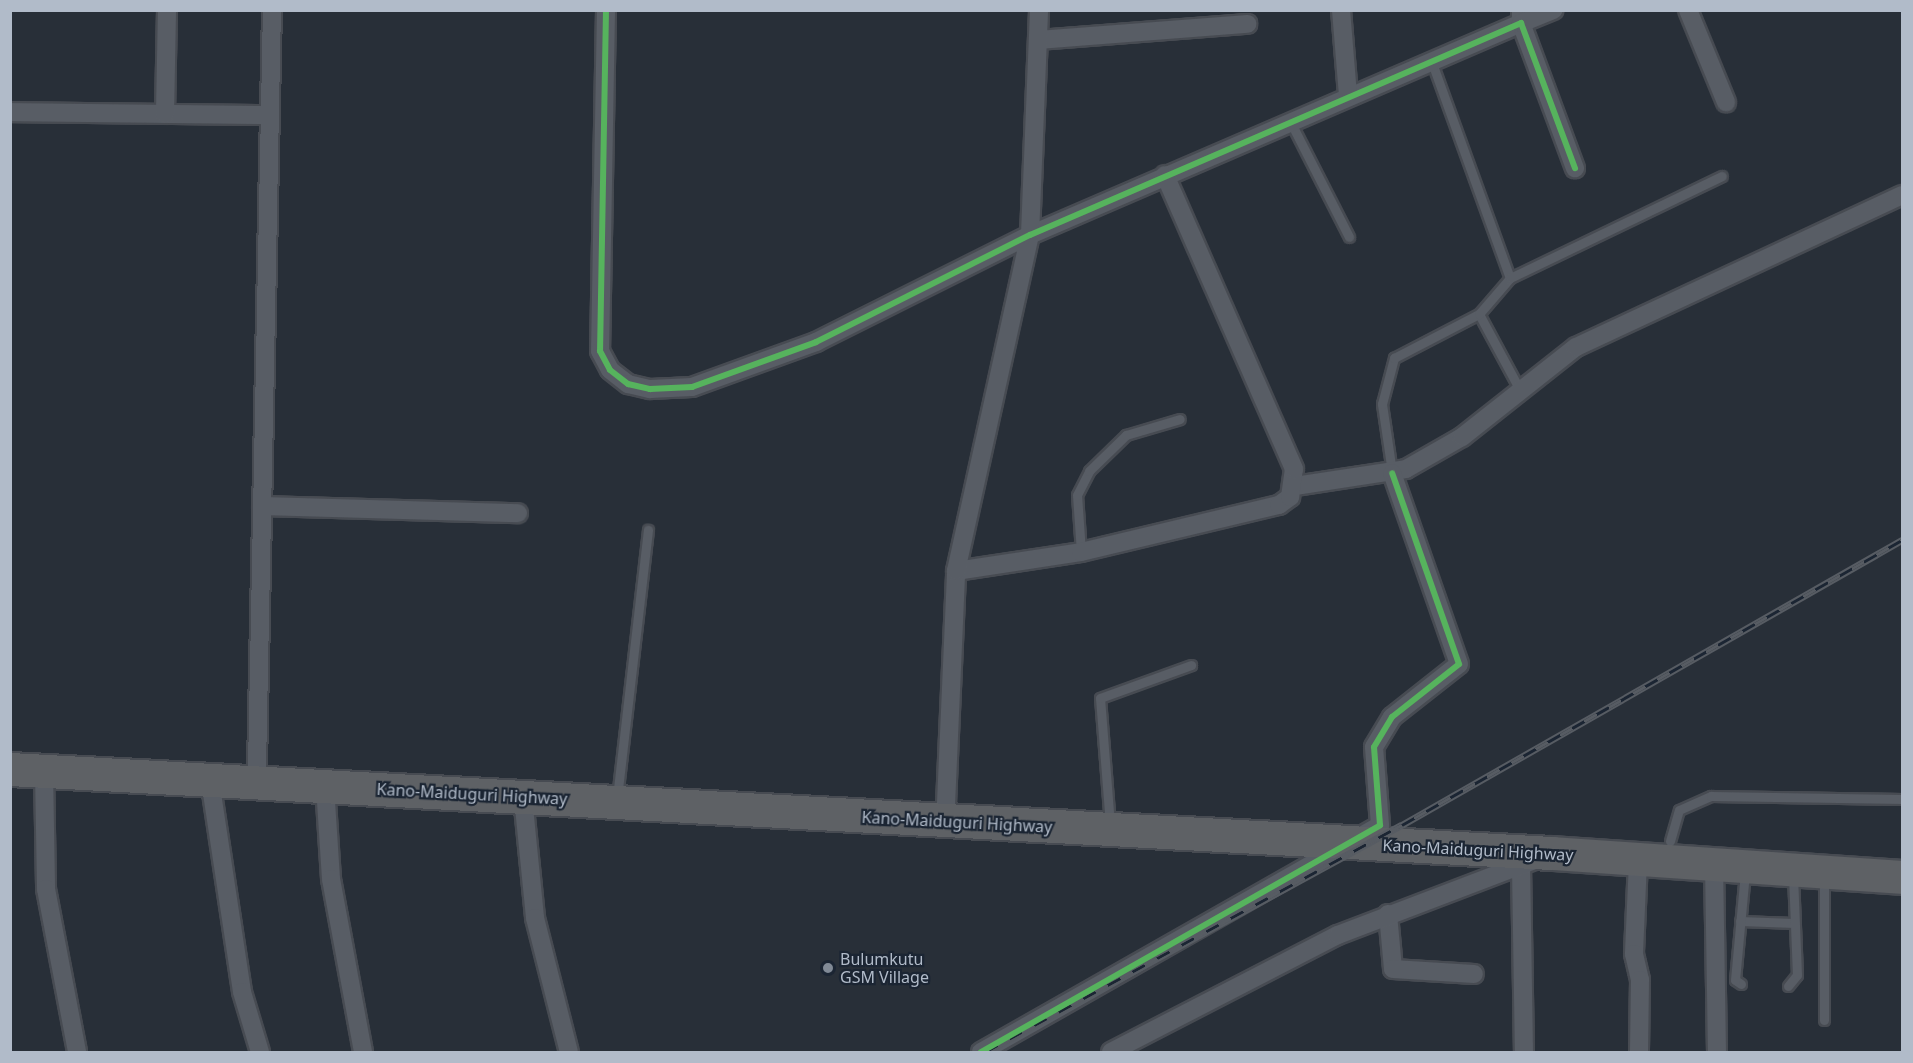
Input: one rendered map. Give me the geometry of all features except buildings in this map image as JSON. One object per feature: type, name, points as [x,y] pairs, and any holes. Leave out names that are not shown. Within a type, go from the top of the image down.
[{"type":"highway","name":"Kano-Maiduguri Highway","points":[[10,755],[618,789],[1380,825],[1902,857]]},
{"type":"highway","name":"Kano-Maiduguri Highway","points":[[10,769],[1349,844],[1552,853],[1638,861],[1730,864],[1902,877]]},
{"type":"street","points":[[165,114],[166,10]]},
{"type":"street","points":[[257,768],[272,10]]},
{"type":"street","points":[[606,10],[600,351],[610,370],[628,384],[692,387],[816,342],[1030,235],[1521,17],[1553,10]]},
{"type":"street","points":[[946,804],[956,571],[1030,235],[1039,10]]},
{"type":"street","points":[[1341,10],[1348,95]]},
{"type":"street","points":[[1688,10],[1726,102]]},
{"type":"street","points":[[1521,17],[1575,168]]},
{"type":"street","points":[[1038,40],[1247,24]]},
{"type":"street","points":[[10,112],[270,115]]},
{"type":"street","points":[[1165,175],[1294,469],[1295,486]]},
{"type":"street","points":[[956,571],[1081,552],[1279,505],[1295,486],[1392,473],[1462,437],[1576,347],[1902,195]]},
{"type":"street","points":[[981,1053],[1380,825],[1374,747],[1392,717],[1459,664],[1392,473]]},
{"type":"street","points":[[262,506],[518,513]]},
{"type":"street","points":[[44,771],[46,889],[77,1053]]},
{"type":"street","points":[[210,780],[242,992],[260,1053]]},
{"type":"street","points":[[325,786],[332,879],[363,1053]]},
{"type":"street","points":[[523,797],[535,918],[569,1053]]},
{"type":"street","points":[[1111,1053],[1388,914],[1552,853]]},
{"type":"street","points":[[1638,861],[1634,954],[1640,980],[1639,1053]]},
{"type":"street","points":[[1521,864],[1524,1053]]},
{"type":"street","points":[[1717,1053],[1730,864]]},
{"type":"street","points":[[1388,914],[1393,969],[1474,974]]},
{"type":"lane","points":[[1430,59],[1510,278]]},
{"type":"lane","points":[[1290,121],[1348,237]]},
{"type":"lane","points":[[1392,473],[1382,404],[1394,358],[1479,314],[1510,278],[1722,176]]},
{"type":"lane","points":[[1479,314],[1521,392]]},
{"type":"lane","points":[[1081,552],[1077,495],[1089,471],[1126,435],[1180,419]]},
{"type":"lane","points":[[618,789],[648,530]]},
{"type":"lane","points":[[1109,812],[1100,698],[1191,665]]},
{"type":"lane","points":[[1670,841],[1679,810],[1711,796],[1902,799]]},
{"type":"lane","points":[[1730,864],[1740,921],[1735,980],[1741,984]]},
{"type":"lane","points":[[1788,986],[1797,975],[1794,923],[1808,869]]},
{"type":"lane","points":[[1808,869],[1824,1020]]},
{"type":"lane","points":[[1740,921],[1794,923]]},
{"type":"railway","points":[[985,1052],[1402,825],[1902,540]]},
{"type":"cycle path","points":[[606,10],[600,351],[610,370],[628,384],[650,389],[692,387],[816,342],[1030,235],[1521,23],[1575,168]]},
{"type":"cycle path","points":[[981,1052],[1380,825],[1374,747],[1392,717],[1459,664],[1392,473]]},
{"type":"place","name":"Bulumkutu GSM Village","points":[[828,968]]}]
